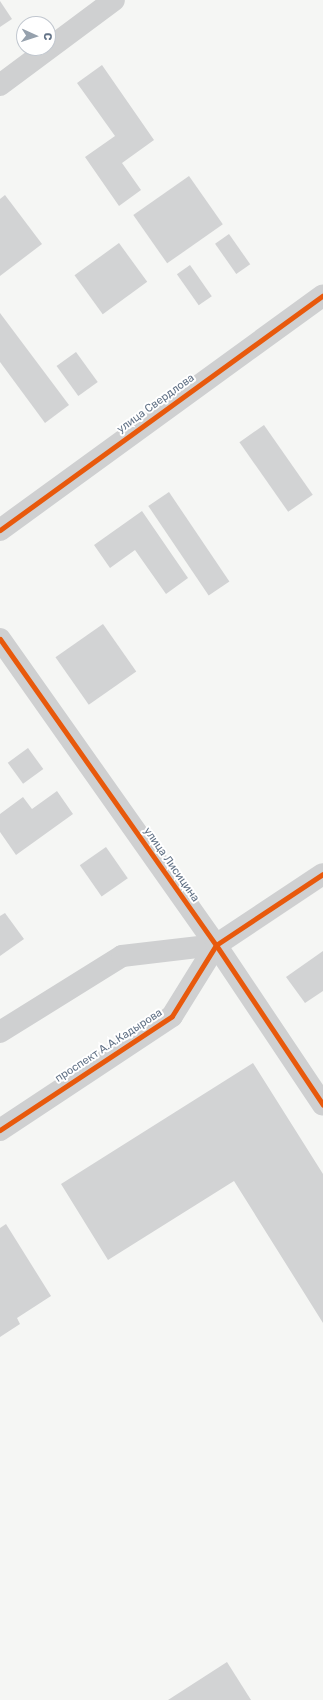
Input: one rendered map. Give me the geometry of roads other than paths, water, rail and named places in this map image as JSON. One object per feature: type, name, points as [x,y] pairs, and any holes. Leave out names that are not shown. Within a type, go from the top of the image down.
[{"type":"street","points":[[0,85],[114,0]]},
{"type":"street","name":"улица Свердлова","points":[[0,530],[323,295]]},
{"type":"street","name":"улица Лисицина","points":[[0,638],[216,945],[323,1105]]},
{"type":"street","name":"проспект А.А.Кадырова","points":[[0,1130],[172,1016],[216,945],[323,874]]},
{"type":"street","name":"проспект А.А.Кадырова","points":[[0,1032],[122,956],[216,945]]}]
